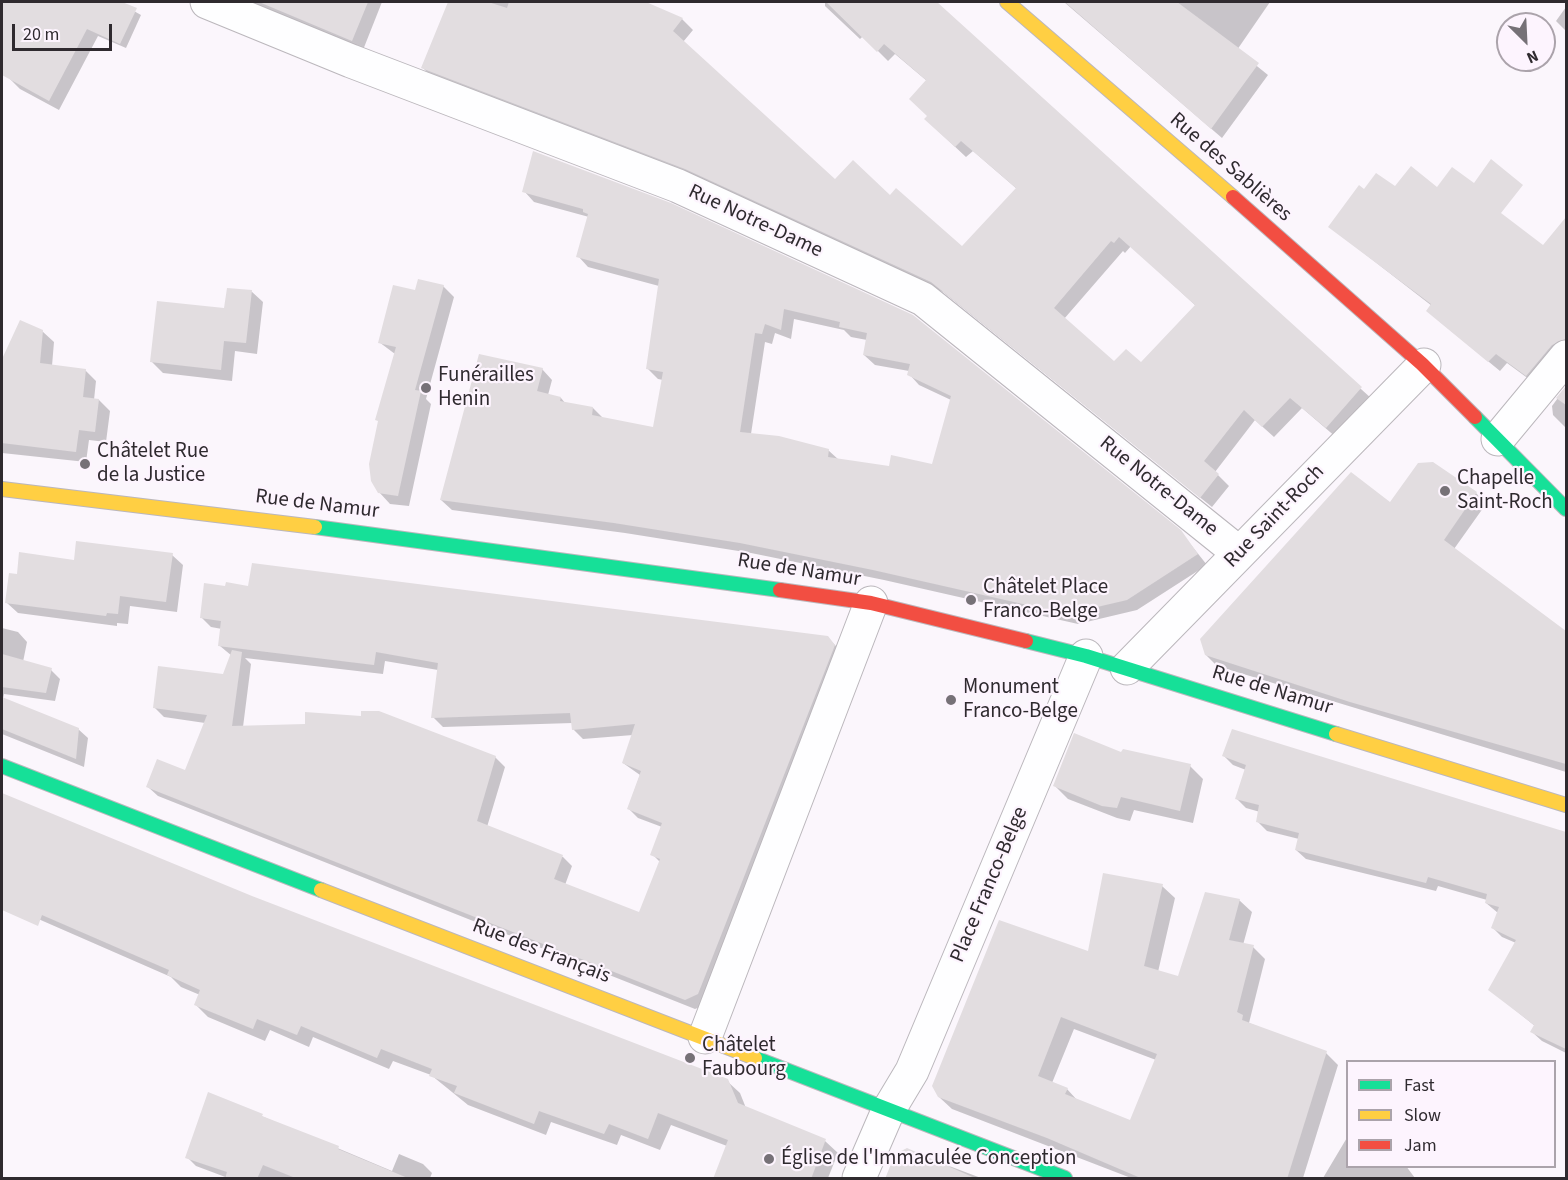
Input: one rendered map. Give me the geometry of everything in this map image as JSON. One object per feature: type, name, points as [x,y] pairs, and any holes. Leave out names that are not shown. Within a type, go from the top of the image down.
[{"type":"main road","name":"Rue des Sablières","points":[[1007,2],[1424,365],[1498,439],[1543,490],[1566,509]]},
{"type":"main road","name":"Rue de Namur","points":[[2,489],[425,540],[872,603],[1086,656],[1566,805]]},
{"type":"main road","name":"Rue des Français","points":[[2,766],[705,1037],[1065,1179]]},
{"type":"street","name":"Rue Notre-Dame","points":[[207,2],[351,61],[678,186],[923,299],[1239,553]]},
{"type":"street","points":[[1498,439],[1566,357]]},
{"type":"street","name":"Rue Saint-Roch","points":[[1127,668],[1424,365]]},
{"type":"street","points":[[705,1037],[872,603]]},
{"type":"street","name":"Place Franco-Belge","points":[[859,1179],[888,1111],[912,1071],[1086,656]]},
{"type":"building","points":[[2,2],[122,2],[137,8],[120,44],[87,29],[49,101],[2,75]]},
{"type":"building","points":[[259,2],[368,2],[352,41]]},
{"type":"building","points":[[448,2],[488,2],[507,8],[509,2],[646,2],[683,18],[673,31],[835,179],[853,160],[890,195],[896,188],[962,246],[1016,188],[961,141],[955,147],[924,119],[927,116],[909,99],[926,80],[884,44],[877,52],[826,2],[937,2],[1362,387],[1326,428],[1290,398],[1262,427],[1244,410],[1204,461],[1219,474],[1200,498],[931,282],[685,169],[421,68]],"holes":[[[1119,237],[1195,305],[1141,362],[1126,349],[1114,361],[1054,308],[1111,241],[1114,243]]]},
{"type":"building","points":[[1065,2],[1177,2],[1259,63],[1211,129]]},
{"type":"building","points":[[533,151],[671,203],[913,315],[1181,530],[1198,554],[1127,600],[1067,614],[873,570],[740,543],[614,523],[440,500],[479,354],[543,368],[537,391],[561,397],[560,401],[593,407],[592,415],[653,427],[663,372],[646,369],[659,279],[576,257],[588,214],[583,212],[583,209],[522,192]],"holes":[[[784,309],[840,322],[839,327],[867,333],[863,355],[910,364],[907,375],[951,396],[932,464],[891,455],[889,466],[828,457],[829,449],[779,436],[740,432],[755,333],[762,334],[765,324],[781,330]]]},
{"type":"building","points":[[1491,159],[1523,185],[1501,213],[1543,245],[1566,217],[1566,339],[1552,345],[1526,376],[1496,354],[1488,362],[1426,311],[1431,304],[1328,227],[1359,185],[1364,189],[1376,173],[1395,186],[1411,166],[1437,187],[1452,167],[1474,183]]},
{"type":"building","points":[[418,279],[444,285],[415,390],[421,391],[398,496],[378,493],[371,481],[369,464],[378,421],[375,420],[396,347],[378,343],[393,285],[415,290]]},
{"type":"building","points":[[227,288],[252,290],[246,343],[224,341],[221,370],[150,362],[157,301],[224,308]]},
{"type":"building","points":[[20,320],[43,330],[40,363],[86,369],[83,397],[99,399],[95,432],[79,430],[76,452],[2,443],[2,359]]},
{"type":"building","points":[[1566,386],[1566,405],[1556,398]]},
{"type":"building","points":[[1433,462],[1477,492],[1444,540],[1566,631],[1566,764],[1350,702],[1205,655],[1200,639],[1351,472],[1390,502],[1418,463]]},
{"type":"building","points":[[76,541],[173,553],[166,602],[120,596],[118,614],[107,613],[106,616],[5,603],[9,573],[17,574],[19,552],[74,560]]},
{"type":"building","points":[[252,563],[828,636],[835,645],[698,994],[685,1000],[146,787],[157,759],[185,770],[207,715],[153,708],[158,666],[223,674],[232,650],[242,652],[232,726],[305,724],[305,712],[361,716],[361,711],[379,711],[496,756],[477,821],[563,855],[554,879],[639,912],[660,859],[650,855],[662,823],[627,809],[641,771],[622,763],[635,724],[572,730],[570,713],[431,718],[438,663],[376,652],[374,665],[218,646],[221,621],[200,618],[204,583],[225,586],[226,582],[248,586]]},
{"type":"building","points":[[2,654],[52,668],[46,693],[2,687]]},
{"type":"building","points":[[2,697],[79,728],[76,759],[2,729]]},
{"type":"building","points":[[1232,729],[1566,832],[1566,1049],[1530,1032],[1534,1025],[1488,990],[1516,940],[1491,928],[1499,907],[1485,903],[1487,894],[1428,877],[1426,883],[1295,850],[1299,833],[1256,822],[1259,805],[1235,799],[1246,765],[1222,756]]},
{"type":"building","points":[[1074,733],[1121,752],[1123,749],[1191,764],[1180,811],[1121,797],[1117,808],[1102,806],[1053,786]]},
{"type":"building","points":[[2,793],[252,896],[728,1079],[738,1103],[826,1139],[811,1179],[713,1179],[728,1140],[658,1113],[648,1139],[609,1124],[604,1134],[539,1111],[534,1124],[454,1093],[457,1086],[429,1076],[432,1069],[381,1049],[377,1058],[301,1026],[297,1035],[257,1019],[253,1029],[194,1005],[200,990],[167,975],[169,970],[42,915],[38,926],[2,910]]},
{"type":"building","points":[[1103,873],[1163,884],[1144,966],[1178,976],[1205,892],[1240,899],[1229,940],[1254,945],[1237,1012],[1243,1015],[1242,1020],[1327,1051],[1287,1179],[1143,1179],[1047,1138],[938,1097],[932,1086],[999,920],[1088,951]],"holes":[[[1061,1017],[1157,1054],[1130,1120],[1065,1094],[1068,1088],[1038,1076]]]},
{"type":"building","points":[[208,1092],[339,1146],[338,1149],[410,1179],[298,1179],[263,1165],[257,1179],[225,1179],[227,1172],[185,1158]]},
{"type":"building","points":[[907,1148],[977,1179],[885,1179],[895,1154]]},
{"type":"traffic: fast","points":[[1475,417],[1566,509]]},
{"type":"traffic: fast","points":[[315,527],[780,590]]},
{"type":"traffic: fast","points":[[1026,641],[1086,656],[1336,734]]},
{"type":"traffic: fast","points":[[2,766],[321,890]]},
{"type":"traffic: fast","points":[[755,1058],[1065,1178]]},
{"type":"traffic: slow","points":[[1007,2],[1233,197]]},
{"type":"traffic: slow","points":[[2,489],[315,527]]},
{"type":"traffic: slow","points":[[1336,734],[1566,805]]},
{"type":"traffic: slow","points":[[321,890],[755,1058]]},
{"type":"traffic: jam","points":[[1233,197],[1422,364],[1475,417]]},
{"type":"traffic: jam","points":[[780,590],[871,603],[1026,641]]},
{"type":"place","name":"Funérailles Henin","points":[[426,388]]},
{"type":"place","name":"Châtelet Rue de la Justice","points":[[85,464]]},
{"type":"place","name":"Chapelle Saint-Roch","points":[[1445,491]]},
{"type":"place","name":"Châtelet Place Franco-Belge","points":[[971,600]]},
{"type":"place","name":"Monument Franco-Belge","points":[[951,700]]},
{"type":"place","name":"Châtelet Faubourg","points":[[690,1058]]},
{"type":"place","name":"Église de l'Immaculée Conception","points":[[769,1159]]}]
